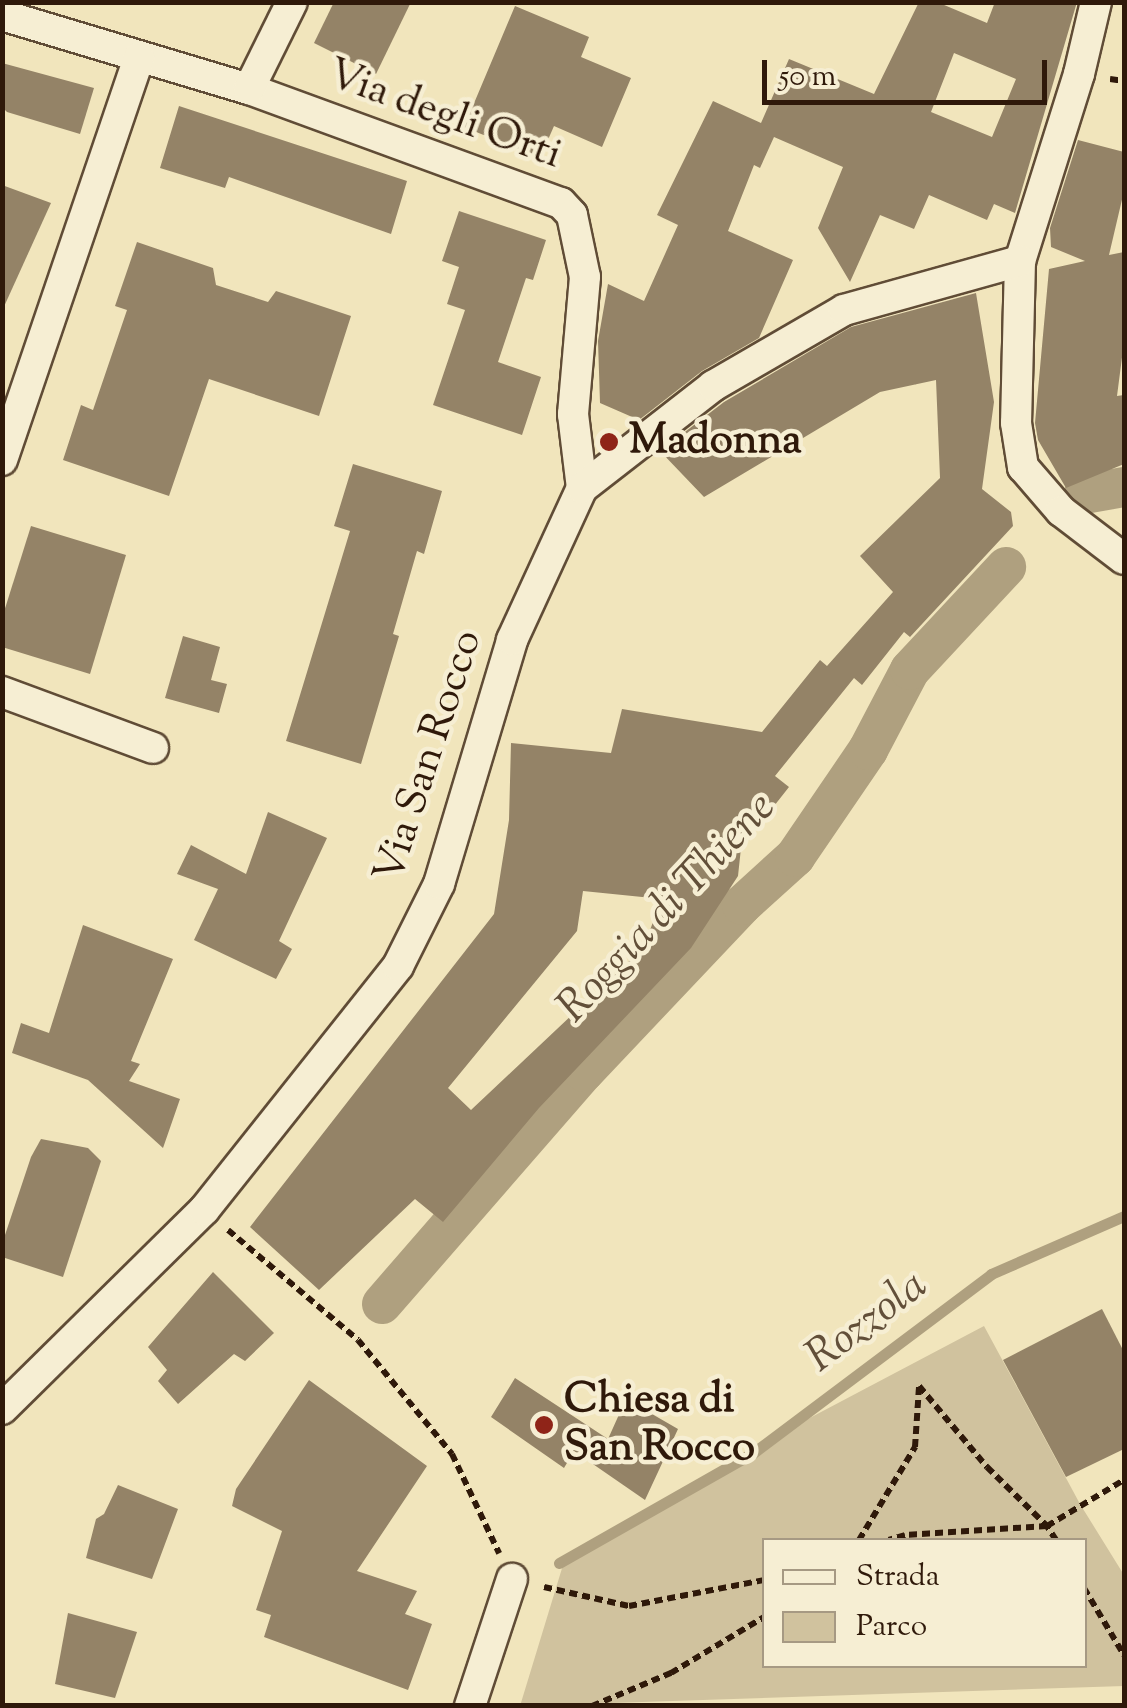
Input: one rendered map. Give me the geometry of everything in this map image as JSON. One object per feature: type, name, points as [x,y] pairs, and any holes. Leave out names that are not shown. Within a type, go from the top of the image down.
[{"type":"street","name":"Via degli Orti","points":[[249,89],[292,2]]},
{"type":"street","points":[[1096,2],[1080,74],[1020,261],[1016,423],[1023,467],[1061,511],[1124,558]]},
{"type":"street","name":"Via degli Orti","points":[[2,15],[249,89],[561,203],[572,215],[585,277],[573,414],[582,488]]},
{"type":"street","points":[[2,460],[139,58]]},
{"type":"street","name":"Via San Rocco","points":[[2,1409],[204,1210],[398,966],[438,884],[512,640],[582,488],[713,386],[844,310],[1020,261]]},
{"type":"street","points":[[2,692],[153,748]]},
{"type":"street","points":[[470,1706],[512,1579]]},
{"type":"path","points":[[204,1210],[358,1340],[452,1454],[512,1579],[629,1606],[762,1580]]},
{"type":"path","points":[[860,1538],[915,1447],[919,1386],[987,1467],[1055,1538]]},
{"type":"path","points":[[895,1538],[1047,1526],[1124,1480]]},
{"type":"path","points":[[1087,1593],[1124,1655]]},
{"type":"path","points":[[592,1706],[671,1673],[762,1618]]},
{"type":"green space","points":[[984,1326],[1080,1504],[1124,1575],[1124,1686],[520,1706],[563,1565],[768,1440]]},
{"type":"building","points":[[334,2],[411,2],[376,74],[314,43]]},
{"type":"building","points":[[919,2],[937,2],[987,23],[995,2],[1077,2],[1015,213],[994,204],[987,220],[929,195],[914,229],[880,215],[850,282],[818,228],[843,167],[774,137],[760,168],[754,165],[728,231],[793,260],[759,338],[702,371],[639,420],[600,403],[598,341],[608,284],[644,301],[678,225],[657,215],[713,101],[761,123],[789,59],[874,94]],"holes":[[[954,53],[1016,79],[992,137],[931,112]]]},
{"type":"building","points":[[515,6],[589,37],[581,57],[631,78],[602,147],[554,126],[540,158],[464,127]]},
{"type":"building","points":[[2,63],[94,88],[80,134],[7,112],[2,107]]},
{"type":"building","points":[[179,106],[407,181],[391,234],[229,177],[225,188],[160,168]]},
{"type":"building","points":[[1078,140],[1124,152],[1124,191],[1109,255],[1124,252],[1124,342],[1117,396],[1124,395],[1124,464],[1066,488],[1038,440],[1035,423],[1049,269],[1085,261],[1051,247],[1050,228]]},
{"type":"building","points":[[2,185],[51,203],[2,311]]},
{"type":"building","points":[[459,211],[546,240],[533,280],[526,278],[498,362],[541,377],[522,435],[433,405],[465,310],[447,304],[459,267],[442,261]]},
{"type":"building","points":[[137,242],[213,268],[216,285],[268,302],[276,291],[351,316],[319,416],[209,379],[169,496],[63,460],[81,405],[93,410],[127,310],[115,306]]},
{"type":"building","points":[[976,293],[994,402],[982,489],[1011,512],[1013,526],[910,637],[904,632],[862,685],[854,678],[775,776],[789,787],[741,848],[738,876],[691,948],[539,1108],[443,1222],[415,1199],[319,1290],[250,1227],[494,914],[509,820],[511,743],[611,753],[622,709],[762,732],[820,660],[827,666],[893,592],[860,556],[940,478],[936,380],[880,392],[704,497],[660,451],[724,402],[851,327]],"holes":[[[583,891],[662,899],[643,948],[471,1110],[448,1088],[577,931]]]},
{"type":"building","points":[[353,464],[442,491],[424,554],[417,551],[393,634],[399,636],[361,764],[286,741],[350,531],[334,526]]},
{"type":"building","points":[[31,526],[126,555],[90,674],[2,647],[2,618]]},
{"type":"building","points":[[183,636],[220,647],[211,680],[227,684],[219,713],[165,698]]},
{"type":"building","points":[[268,812],[327,838],[279,941],[292,949],[276,979],[194,940],[218,889],[177,874],[191,845],[246,874]]},
{"type":"building","points":[[83,925],[173,959],[131,1061],[140,1064],[129,1081],[180,1099],[163,1148],[88,1080],[12,1053],[21,1023],[49,1033]]},
{"type":"building","points":[[41,1139],[88,1148],[101,1161],[63,1277],[2,1257],[2,1244],[31,1157]]},
{"type":"building","points":[[213,1272],[274,1333],[245,1361],[234,1354],[178,1404],[158,1381],[167,1370],[148,1347]]},
{"type":"building","points":[[1102,1309],[1124,1352],[1124,1449],[1066,1477],[1003,1360]]},
{"type":"building","points":[[515,1378],[608,1439],[626,1399],[678,1429],[645,1500],[574,1451],[564,1468],[491,1417]]},
{"type":"building","points":[[309,1380],[427,1466],[357,1571],[417,1591],[405,1614],[432,1624],[408,1690],[264,1637],[271,1615],[256,1610],[282,1531],[232,1506],[236,1489]]},
{"type":"building","points":[[118,1485],[178,1509],[152,1579],[86,1558],[96,1519],[104,1514]]},
{"type":"building","points":[[68,1613],[137,1632],[115,1698],[55,1684]]},
{"type":"waterway","name":"Roggia di Thiene","points":[[1084,494],[1124,487]]},
{"type":"waterway","name":"Roggia di Thiene","points":[[382,1304],[584,1072],[742,905],[795,857],[868,750],[910,670],[1006,567]]},
{"type":"waterway","name":"Rozzola","points":[[559,1563],[753,1453],[991,1274],[1124,1216]]},
{"type":"place","name":"Madonna","points":[[609,442]]},
{"type":"place","name":"Chiesa di San Rocco","points":[[544,1425]]}]
